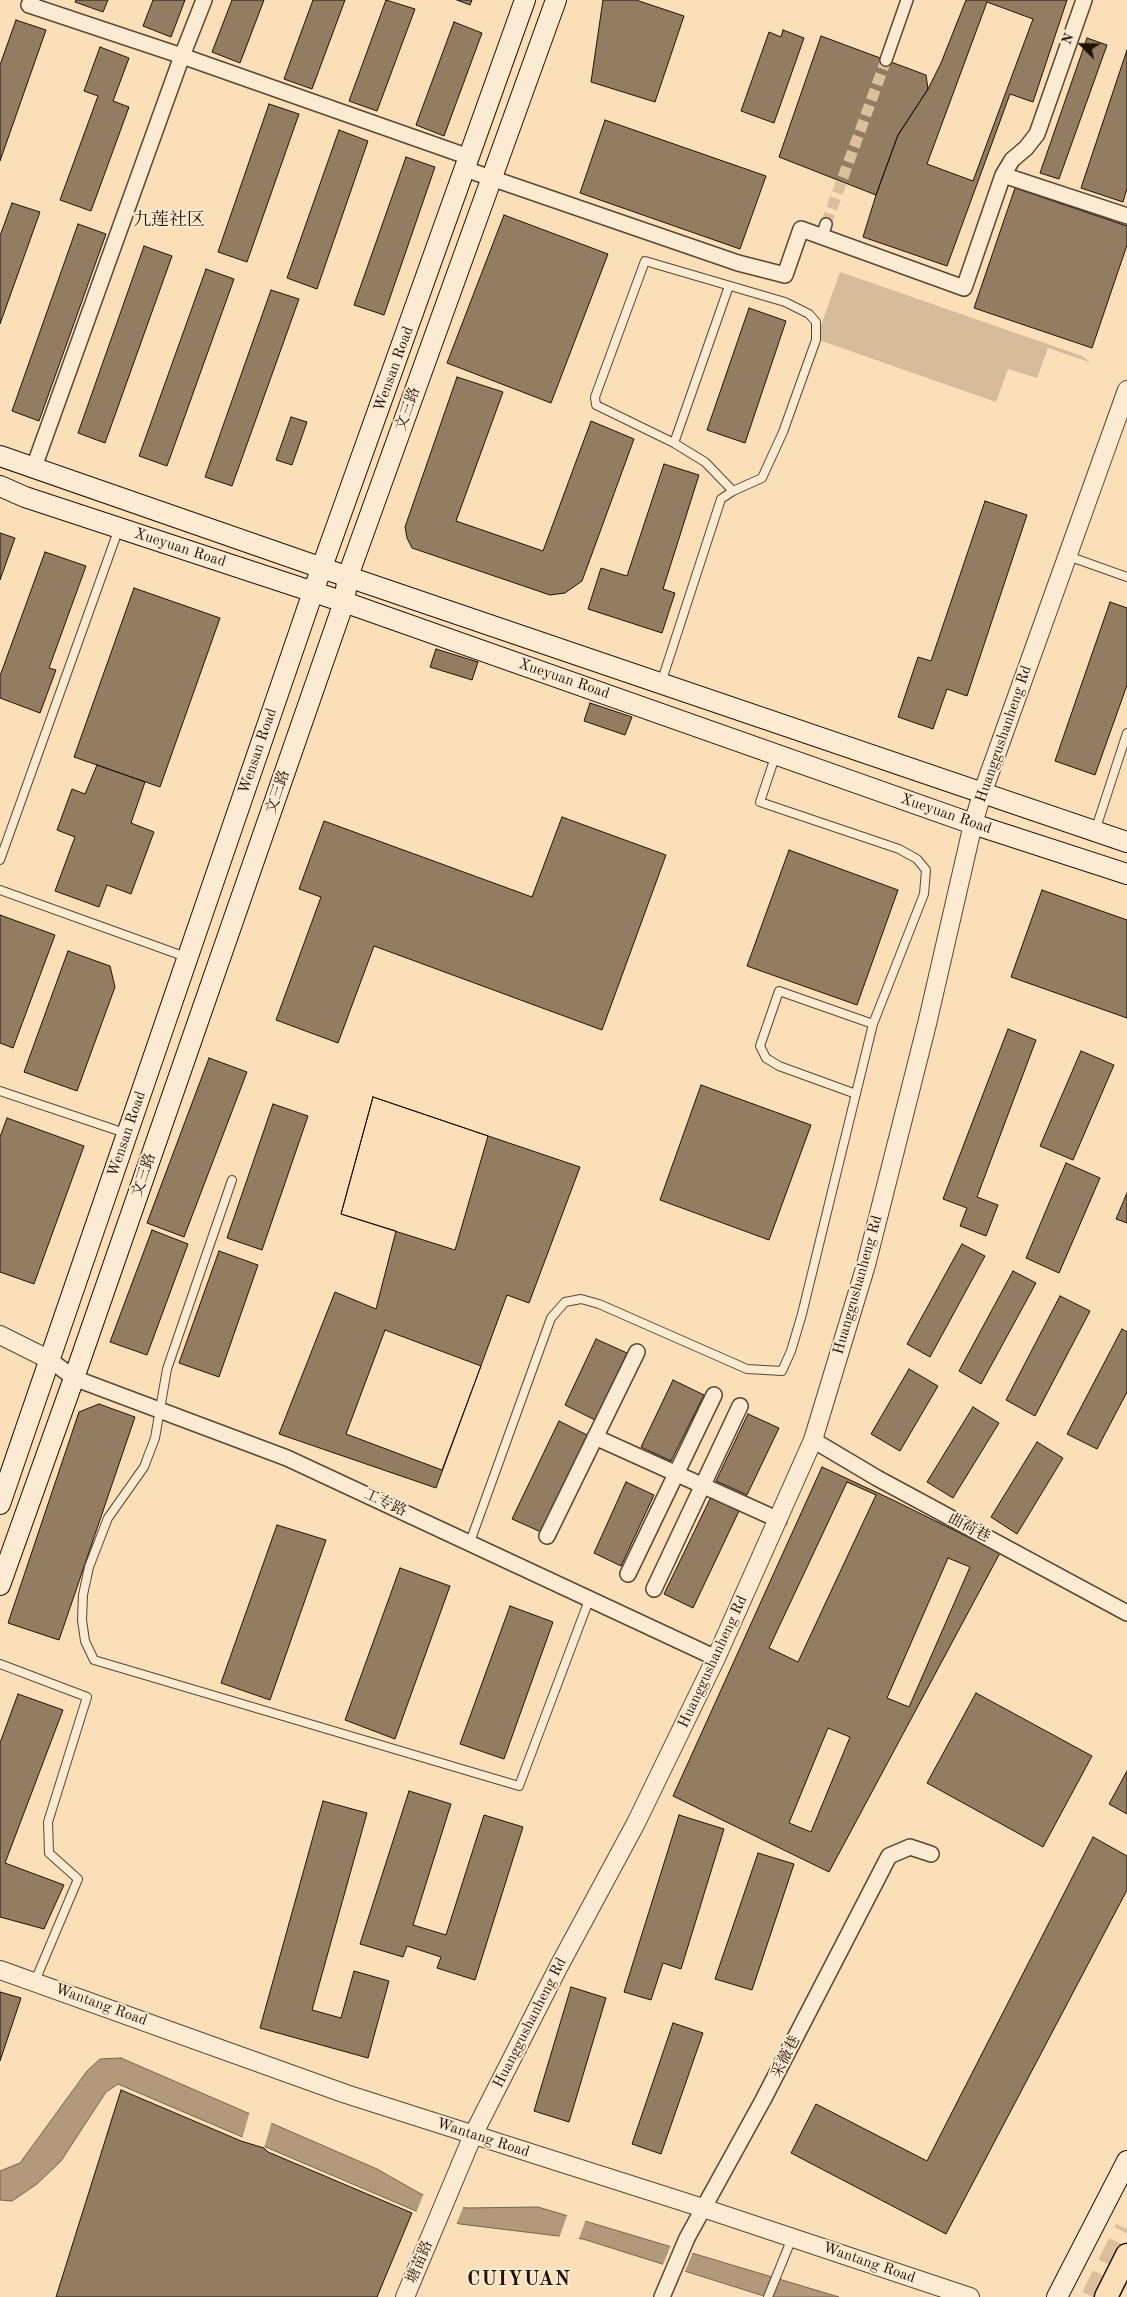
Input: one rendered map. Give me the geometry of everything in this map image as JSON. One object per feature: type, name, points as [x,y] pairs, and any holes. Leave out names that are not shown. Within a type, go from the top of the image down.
[{"type":"main road","name":"Wensan Road","points":[[0,1504],[312,592],[525,0]]},
{"type":"main road","name":"文三路","points":[[0,1585],[344,602],[348,576],[556,0]]},
{"type":"main road","name":"Xueyuan Road","points":[[0,456],[322,568],[1127,842]]},
{"type":"main road","name":"Xueyuan Road","points":[[0,486],[25,497],[344,602],[973,824],[1127,874]]},
{"type":"main road","points":[[1057,2297],[1127,2161]]},
{"type":"main road","points":[[1106,2297],[1127,2255]]},
{"type":"street","points":[[32,0],[29,5],[182,56],[467,163],[491,179],[738,263],[785,275],[801,230],[824,231],[964,288],[1003,175],[1012,160],[1026,148],[1037,134],[1084,0]]},
{"type":"street","points":[[34,467],[182,56],[204,0]]},
{"type":"street","points":[[886,60],[907,0]]},
{"type":"street","points":[[1003,175],[1127,216]]},
{"type":"street","name":"Huanggushanheng Rd","points":[[473,2135],[636,1823],[716,1658],[780,1520],[814,1440],[870,1245],[927,1024],[973,824],[982,794],[1127,390]]},
{"type":"street","points":[[0,1335],[50,1360]]},
{"type":"street","points":[[547,1536],[637,1352]]},
{"type":"street","name":"工专路","points":[[50,1360],[74,1378],[287,1458],[716,1658]]},
{"type":"street","points":[[628,1574],[714,1395]]},
{"type":"street","points":[[654,1589],[740,1406]]},
{"type":"street","points":[[595,1437],[675,1474],[704,1484],[780,1520]]},
{"type":"street","name":"曲荷巷","points":[[814,1440],[877,1478],[1127,1613]]},
{"type":"street","name":"采薇巷","points":[[662,2297],[703,2208],[763,2100],[889,1856],[910,1847],[931,1854]]},
{"type":"street","name":"Wantang Road","points":[[0,1970],[346,2094],[703,2208],[970,2297]]},
{"type":"street","name":"塘苗路","points":[[405,2297],[473,2135]]},
{"type":"lane","points":[[661,683],[721,499],[733,491],[762,478],[783,432],[816,340],[816,322],[809,314],[786,302],[645,261],[594,397],[596,405],[674,443],[705,462],[733,491]]},
{"type":"lane","points":[[674,443],[729,286]]},
{"type":"lane","points":[[0,860],[119,528]]},
{"type":"lane","points":[[1068,556],[1127,577]]},
{"type":"lane","points":[[1095,831],[1127,733]]},
{"type":"lane","points":[[470,1542],[551,1318],[565,1302],[581,1299],[599,1304],[747,1369],[782,1371],[791,1351],[802,1314],[873,1024],[924,894],[926,870],[916,859],[899,849],[760,802],[776,754]]},
{"type":"lane","points":[[0,890],[187,958]]},
{"type":"lane","points":[[856,1094],[779,1066],[766,1058],[760,1046],[779,991],[873,1024]]},
{"type":"lane","points":[[0,1091],[127,1134]]},
{"type":"lane","points":[[232,1180],[167,1369],[155,1438],[144,1466],[108,1518],[90,1567],[83,1595],[82,1620],[85,1642],[94,1660],[519,1786],[589,1600]]},
{"type":"lane","points":[[0,1664],[87,1698],[48,1822],[49,1853],[78,1879],[35,1981]]},
{"type":"lane","points":[[768,2297],[792,2238]]},
{"type":"shaded area","points":[[840,272],[1082,356],[1092,363],[1048,348],[1037,378],[1008,369],[996,402],[816,339]]},
{"type":"shaded area","points":[[121,2058],[377,2169],[421,2194],[466,2208],[538,2207],[839,2297],[767,2297],[583,2239],[460,2224],[416,2211],[118,2084],[106,2092],[61,2161],[37,2184],[12,2201],[0,2200],[0,2171],[20,2163],[87,2071],[100,2059]]},
{"type":"pier","points":[[250,2111],[272,2121],[264,2148],[242,2139]]},
{"type":"pier","points":[[424,2193],[464,2205],[456,2225],[416,2213]]},
{"type":"pier","points":[[568,2213],[586,2219],[578,2241],[559,2238]]},
{"type":"pier","points":[[671,2245],[693,2252],[684,2274],[662,2267]]},
{"type":"building","points":[[76,0],[108,0],[103,12],[75,2]]},
{"type":"building","points":[[153,0],[185,0],[171,37],[143,26]]},
{"type":"building","points":[[232,0],[264,0],[240,63],[212,52]]},
{"type":"building","points":[[313,0],[345,0],[312,89],[284,79]]},
{"type":"building","points":[[386,0],[415,9],[377,111],[349,101]]},
{"type":"building","points":[[457,0],[472,0],[470,5]]},
{"type":"building","points":[[603,0],[636,0],[684,16],[655,102],[591,82]]},
{"type":"building","points":[[966,0],[1067,0],[1033,102],[1010,94],[947,266],[863,237],[898,135],[928,89],[941,63]]},
{"type":"building","points":[[987,2],[1033,19],[973,181],[927,164]]},
{"type":"building","points":[[16,20],[46,30],[0,161],[0,65]]},
{"type":"building","points":[[454,22],[482,33],[444,136],[416,125]]},
{"type":"building","points":[[783,30],[804,38],[774,123],[741,111],[769,32],[781,37]]},
{"type":"building","points":[[821,36],[926,75],[928,89],[898,135],[876,195],[779,157]]},
{"type":"building","points":[[1087,38],[1107,45],[1059,179],[1040,173]]},
{"type":"building","points":[[100,47],[129,58],[113,101],[129,107],[91,211],[60,200],[98,96],[84,91]]},
{"type":"building","points":[[1127,50],[1127,188],[1123,202],[1081,188]]},
{"type":"building","points":[[269,104],[299,114],[247,262],[218,252]]},
{"type":"building","points":[[605,120],[766,176],[740,249],[580,193]]},
{"type":"building","points":[[339,130],[368,141],[317,289],[287,278]]},
{"type":"building","points":[[406,157],[435,167],[384,315],[354,305]]},
{"type":"building","points":[[1015,188],[1127,226],[1127,245],[1092,348],[974,308]]},
{"type":"building","points":[[12,203],[40,212],[0,324],[0,236]]},
{"type":"building","points":[[504,215],[608,254],[551,403],[447,363]]},
{"type":"building","points":[[78,224],[106,234],[39,421],[12,411]]},
{"type":"building","points":[[144,246],[172,256],[105,443],[78,433]]},
{"type":"building","points":[[206,269],[234,279],[167,466],[139,456]]},
{"type":"building","points":[[271,290],[299,299],[232,486],[205,477]]},
{"type":"building","points":[[749,308],[786,321],[745,443],[707,430]]},
{"type":"building","points":[[457,377],[503,392],[456,521],[543,551],[591,421],[634,439],[582,581],[565,593],[550,595],[412,548],[407,538],[405,527]]},
{"type":"building","points":[[291,417],[307,422],[292,465],[276,460]]},
{"type":"building","points":[[664,464],[699,475],[663,589],[675,593],[662,633],[588,609],[601,568],[627,576]]},
{"type":"building","points":[[985,501],[1027,515],[967,696],[947,689],[933,729],[898,717],[918,657],[931,661]]},
{"type":"building","points":[[0,533],[15,538],[0,580]]},
{"type":"building","points":[[45,552],[86,566],[49,668],[56,670],[40,713],[0,698],[0,676]]},
{"type":"building","points":[[134,588],[220,618],[160,787],[74,757]]},
{"type":"building","points":[[1110,602],[1127,608],[1127,685],[1095,775],[1055,761]]},
{"type":"building","points":[[436,649],[478,662],[472,680],[430,667]]},
{"type":"building","points":[[590,703],[632,717],[625,735],[584,721]]},
{"type":"building","points":[[97,765],[145,782],[131,823],[154,832],[131,894],[107,885],[99,907],[55,891],[75,837],[57,830],[72,789],[85,794]]},
{"type":"building","points":[[562,817],[666,855],[602,1030],[374,946],[338,1043],[276,1020],[321,897],[299,889],[324,821],[532,897]]},
{"type":"building","points":[[789,850],[898,890],[857,1005],[747,966]]},
{"type":"building","points":[[1042,890],[1127,920],[1127,1018],[1011,977]]},
{"type":"building","points":[[0,915],[55,935],[13,1048],[0,1043]]},
{"type":"building","points":[[68,951],[110,966],[115,987],[77,1091],[24,1072]]},
{"type":"building","points":[[1008,1029],[1036,1040],[977,1197],[998,1205],[986,1236],[960,1226],[967,1208],[943,1199]]},
{"type":"building","points":[[1081,1051],[1114,1065],[1073,1160],[1040,1146]]},
{"type":"building","points":[[209,1058],[247,1072],[184,1237],[147,1223]]},
{"type":"building","points":[[701,1085],[811,1125],[769,1240],[660,1200]]},
{"type":"building","points":[[373,1097],[488,1136],[455,1250],[341,1214]]},
{"type":"building","points":[[373,1097],[580,1167],[529,1303],[507,1295],[436,1488],[279,1434],[335,1292],[376,1309],[396,1231],[341,1214]]},
{"type":"building","points":[[273,1104],[308,1116],[262,1250],[227,1238]]},
{"type":"building","points":[[7,1118],[84,1146],[34,1284],[0,1272],[0,1137]]},
{"type":"building","points":[[1066,1163],[1100,1178],[1059,1273],[1026,1258]]},
{"type":"building","points":[[1127,1193],[1127,1223],[1116,1219]]},
{"type":"building","points":[[152,1230],[188,1244],[147,1355],[110,1342]]},
{"type":"building","points":[[962,1244],[985,1256],[930,1357],[907,1344]]},
{"type":"building","points":[[219,1251],[258,1265],[219,1377],[179,1363]]},
{"type":"building","points":[[1013,1271],[1036,1283],[981,1384],[959,1371]]},
{"type":"building","points":[[1060,1296],[1090,1311],[1035,1416],[1006,1400]]},
{"type":"building","points":[[1122,1329],[1127,1332],[1127,1392],[1097,1449],[1067,1434]]},
{"type":"building","points":[[385,1330],[481,1366],[442,1470],[346,1434]]},
{"type":"building","points":[[596,1339],[627,1353],[595,1420],[565,1405]]},
{"type":"building","points":[[909,1369],[938,1386],[900,1451],[871,1434]]},
{"type":"building","points":[[673,1380],[704,1395],[671,1461],[641,1447]]},
{"type":"building","points":[[99,1404],[135,1417],[59,1640],[8,1623],[79,1412]]},
{"type":"building","points":[[973,1407],[999,1423],[953,1498],[927,1482]]},
{"type":"building","points":[[748,1414],[779,1428],[747,1495],[716,1481]]},
{"type":"building","points":[[559,1421],[587,1435],[541,1532],[512,1519]]},
{"type":"building","points":[[1037,1442],[1063,1458],[1017,1534],[991,1517]]},
{"type":"building","points":[[822,1467],[1000,1553],[829,1872],[673,1796]]},
{"type":"building","points":[[626,1482],[654,1495],[621,1566],[594,1553]]},
{"type":"building","points":[[847,1482],[876,1495],[798,1662],[769,1648]]},
{"type":"building","points":[[711,1497],[739,1511],[693,1608],[664,1594]]},
{"type":"building","points":[[277,1525],[326,1540],[270,1700],[221,1683]]},
{"type":"building","points":[[948,1558],[970,1567],[909,1707],[887,1698]]},
{"type":"building","points":[[400,1568],[450,1586],[395,1739],[345,1720]]},
{"type":"building","points":[[510,1606],[553,1622],[504,1759],[460,1744]]},
{"type":"building","points":[[976,1693],[1092,1756],[1043,1847],[927,1783]]},
{"type":"building","points":[[18,1694],[63,1710],[5,1863],[64,1885],[44,1929],[0,1917],[0,1743]]},
{"type":"building","points":[[828,1728],[850,1737],[811,1832],[789,1823]]},
{"type":"building","points":[[1127,1771],[1127,1814],[1109,1804]]},
{"type":"building","points":[[409,1791],[451,1804],[413,1925],[446,1935],[484,1815],[523,1827],[475,1980],[437,1968],[441,1957],[407,1946],[403,1957],[360,1944]]},
{"type":"building","points":[[323,1801],[367,1813],[312,2010],[341,2018],[354,1971],[389,1981],[368,2058],[260,2028]]},
{"type":"building","points":[[679,1815],[724,1829],[681,1969],[663,1963],[651,2000],[624,1992]]},
{"type":"building","points":[[1093,1837],[1127,1856],[1127,1890],[946,2234],[791,2153],[816,2104],[927,2161]]},
{"type":"building","points":[[758,1853],[794,1864],[752,1990],[715,1979]]},
{"type":"building","points":[[571,1987],[606,1998],[569,2122],[534,2111]]},
{"type":"building","points":[[0,1992],[21,1998],[0,2061]]},
{"type":"building","points":[[673,2023],[703,2033],[661,2154],[632,2144]]},
{"type":"building","points":[[121,2090],[241,2141],[264,2148],[268,2152],[412,2213],[377,2297],[56,2297]]},
{"type":"tunnel","points":[[826,224],[886,60]]},
{"type":"tunnel","points":[[1093,2297],[1127,2229]]},
{"type":"district","name":"九莲社区","points":[[169,220]]},
{"type":"district","name":"CUIYUAN","points":[[519,2280]]}]
